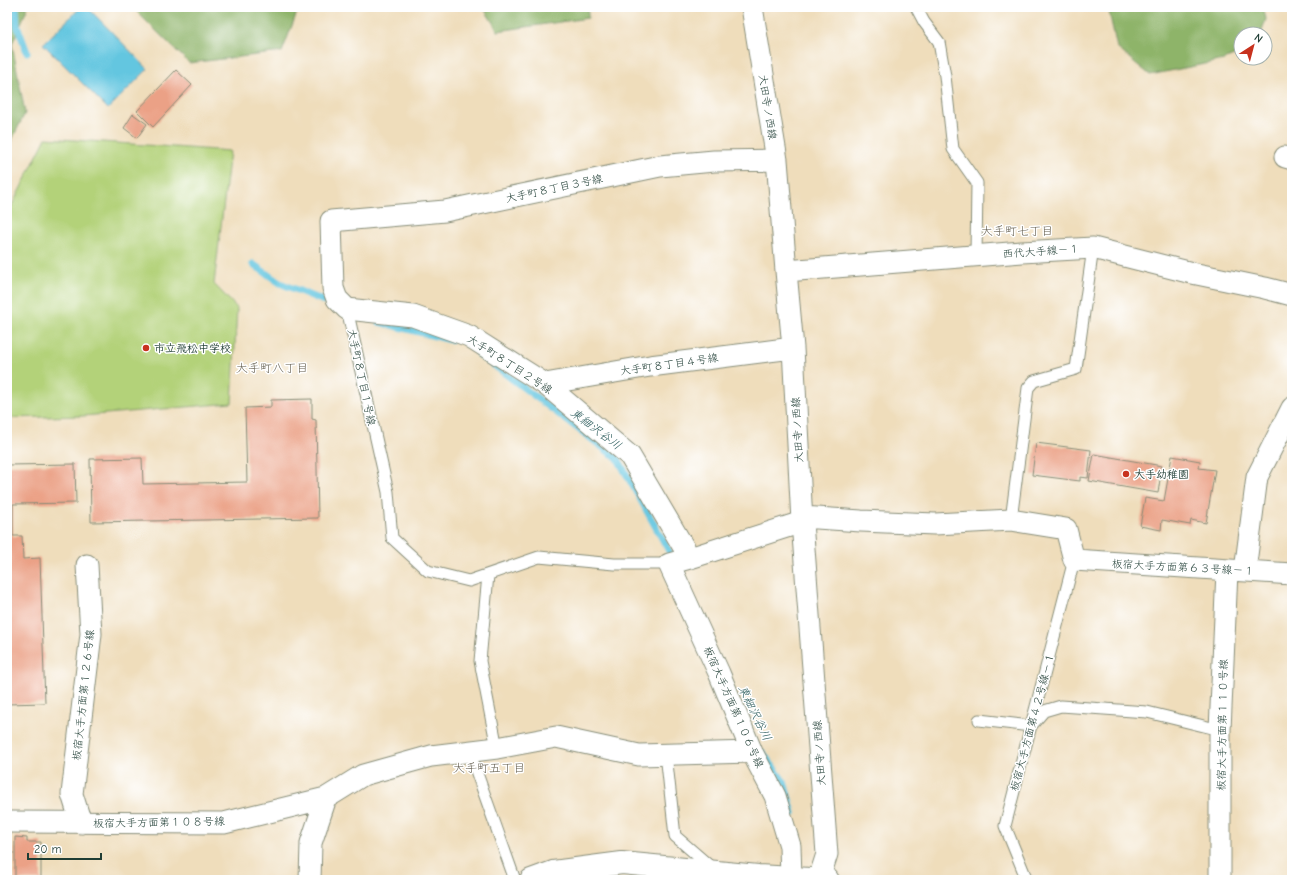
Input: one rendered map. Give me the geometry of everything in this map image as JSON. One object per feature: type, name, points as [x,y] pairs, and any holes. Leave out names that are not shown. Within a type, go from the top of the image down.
[{"type":"main road","points":[[531,880],[553,872],[581,874],[622,863],[717,876],[823,880]]},
{"type":"street","name":"大田寺ノ西線","points":[[752,7],[777,160],[794,348],[802,519],[827,854],[823,880]]},
{"type":"street","name":"大手町８丁目３号線","points":[[331,221],[445,211],[660,166],[714,161],[777,160]]},
{"type":"street","name":"大手町８丁目１号線","points":[[331,221],[333,288],[337,299],[347,309]]},
{"type":"street","name":"西代大手線－１","points":[[786,271],[1093,248],[1192,273],[1292,295]]},
{"type":"street","name":"大手町８丁目２号線","points":[[347,309],[413,316],[469,336],[545,384],[630,456],[679,561]]},
{"type":"street","name":"大手町８丁目４号線","points":[[545,384],[650,366],[794,348]]},
{"type":"street","name":"板宿大手方面第１１０号線","points":[[1220,880],[1220,730],[1236,571],[1256,477],[1292,408]]},
{"type":"street","points":[[679,561],[802,519],[935,524],[1011,520],[1066,529],[1074,560]]},
{"type":"street","name":"板宿大手方面第６３号線－１","points":[[1074,560],[1292,574]]},
{"type":"street","name":"板宿大手方面第１０６号線","points":[[679,561],[719,673],[752,752],[775,796],[790,846],[791,878]]},
{"type":"street","name":"板宿大手方面第１２６号線","points":[[82,823],[72,794],[91,634],[87,565]]},
{"type":"street","name":"板宿大手方面第１０８号線","points":[[7,822],[224,823],[326,798],[363,775],[431,756],[498,748],[556,737],[639,755],[752,752]]},
{"type":"street","points":[[310,880],[311,843],[326,798]]},
{"type":"lane","points":[[916,7],[924,22],[940,42],[953,149],[977,184],[976,256]]},
{"type":"lane","points":[[1011,520],[1028,388],[1034,380],[1076,369],[1093,248]]},
{"type":"lane","name":"大手町８丁目１号線","points":[[347,309],[388,492],[392,538],[428,571],[469,581],[488,575]]},
{"type":"lane","points":[[498,748],[480,661],[488,575],[539,557],[614,564],[679,561]]},
{"type":"lane","name":"板宿大手方面第４２号線－１","points":[[1027,880],[1005,826],[1074,560]]},
{"type":"lane","points":[[979,720],[1032,726],[1044,711],[1061,706],[1147,712],[1220,730]]},
{"type":"lane","points":[[469,751],[515,880]]},
{"type":"lane","points":[[666,754],[675,836],[717,876]]},
{"type":"green space","points":[[7,7],[28,7],[12,44],[25,113],[7,150]]},
{"type":"green space","points":[[132,7],[299,7],[282,52],[189,63]]},
{"type":"green space","points":[[483,7],[588,7],[588,18],[498,31]]},
{"type":"green space","points":[[1108,7],[1263,7],[1266,19],[1264,26],[1233,26],[1233,56],[1224,60],[1150,75],[1117,48]]},
{"type":"green space","points":[[46,138],[230,151],[214,284],[237,308],[232,403],[83,416],[7,418],[7,211],[9,211]]},
{"type":"water","points":[[81,7],[87,7],[148,69],[108,109],[43,44]]},
{"type":"building","points":[[176,70],[192,85],[153,127],[137,111]]},
{"type":"building","points":[[133,114],[147,124],[137,138],[124,128]]},
{"type":"building","points":[[312,399],[312,419],[316,420],[318,518],[91,522],[90,459],[142,458],[143,484],[247,482],[245,408],[271,407],[271,400]]},
{"type":"building","points":[[1036,443],[1091,450],[1088,478],[1080,477],[1080,481],[1032,475]]},
{"type":"building","name":"大手幼稚園","points":[[1094,454],[1162,466],[1158,493],[1089,481]]},
{"type":"building","points":[[1172,456],[1200,461],[1199,468],[1215,470],[1206,523],[1191,520],[1190,525],[1162,520],[1161,530],[1140,526],[1145,498],[1164,501]]},
{"type":"building","points":[[75,464],[76,503],[13,504],[13,536],[22,536],[23,559],[40,558],[45,703],[7,704],[7,465]]},
{"type":"building","points":[[15,837],[27,838],[27,842],[41,842],[41,880],[15,880]]},
{"type":"waterway","name":"東細沢谷川","points":[[16,7],[17,25],[27,52]]},
{"type":"waterway","name":"東細沢谷川","points":[[253,264],[280,283],[336,306]]},
{"type":"waterway","name":"東細沢谷川","points":[[379,322],[451,340]]},
{"type":"waterway","name":"東細沢谷川","points":[[479,354],[618,459],[674,560]]},
{"type":"waterway","name":"東細沢谷川","points":[[763,753],[784,782],[793,813]]},
{"type":"place","name":"市立飛松中学校","points":[[146,348]]},
{"type":"place","name":"大手幼稚園","points":[[1126,474]]},
{"type":"district","name":"大手町七丁目","points":[[1017,231]]},
{"type":"district","name":"大手町八丁目","points":[[272,368]]},
{"type":"district","name":"大手町五丁目","points":[[489,768]]}]
